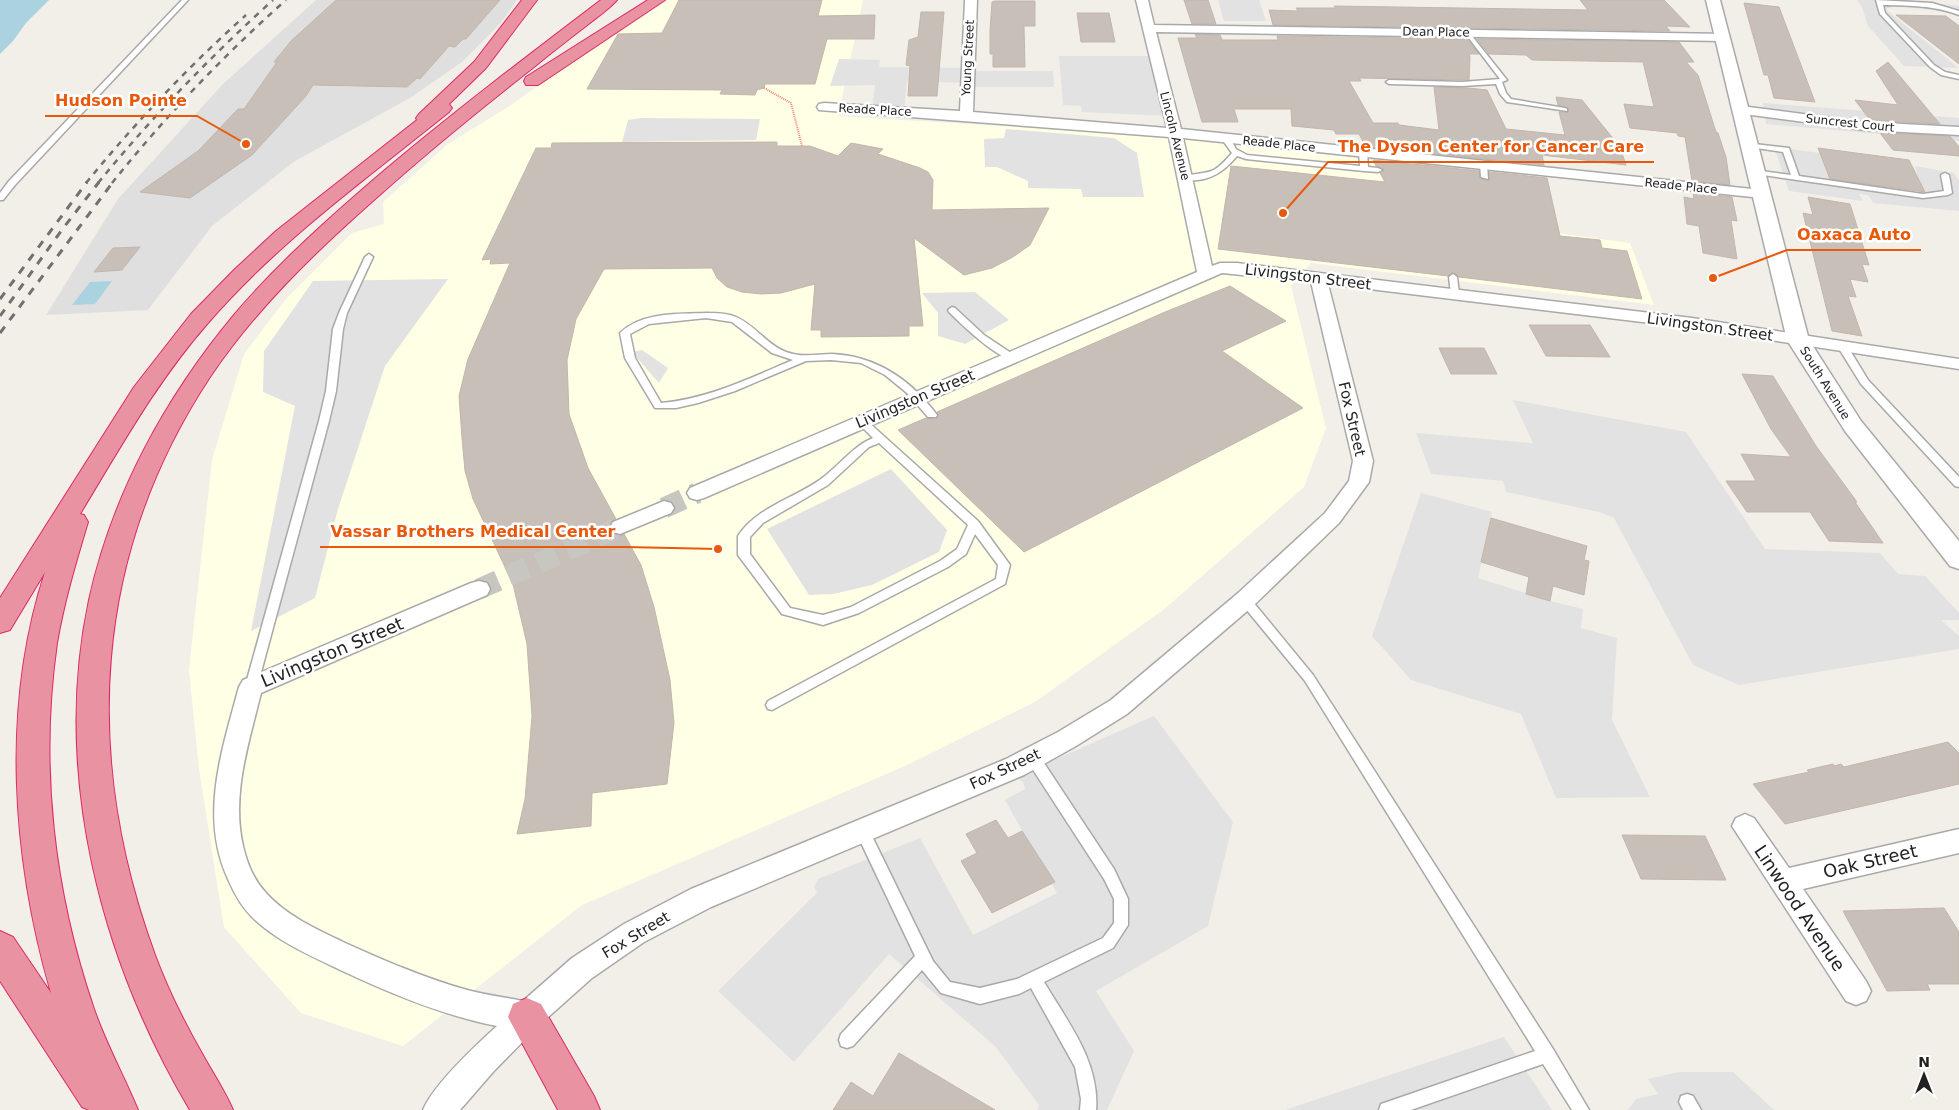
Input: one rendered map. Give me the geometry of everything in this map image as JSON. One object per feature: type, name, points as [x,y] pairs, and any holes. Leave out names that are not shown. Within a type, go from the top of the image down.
[{"type":"highway","points":[[406,136],[480,65],[530,0]]},
{"type":"highway","points":[[0,622],[142,392],[161,366],[220,296],[283,235],[406,136],[587,0]]},
{"type":"highway","points":[[213,1110],[177,1047],[154,999],[119,904],[107,858],[100,815],[91,730],[91,690],[100,614],[116,545],[140,482],[169,424],[201,372],[238,324],[277,281],[318,241],[395,172],[472,107],[610,0]]},
{"type":"highway","points":[[395,172],[444,137],[658,0]]},
{"type":"highway","points":[[109,448],[87,494],[68,544],[48,613],[36,690],[32,774],[39,862],[60,958],[85,1036],[118,1110]]},
{"type":"highway","points":[[0,949],[108,1110]]},
{"type":"highway","points":[[527,1017],[580,1110]]},
{"type":"street","name":"Young Street","points":[[966,115],[971,0]]},
{"type":"street","name":"Lincoln Avenue","points":[[1142,0],[1186,178],[1205,273]]},
{"type":"street","name":"South Avenue","points":[[1713,0],[1798,340],[1816,374],[1847,419],[1959,559]]},
{"type":"street","name":"Dean Place","points":[[1149,28],[1723,37]]},
{"type":"street","name":"Reade Place","points":[[824,108],[966,115],[1174,132],[1363,152],[1484,171],[1762,194]]},
{"type":"street","name":"Suncrest Court","points":[[1740,110],[1865,126],[1959,132]]},
{"type":"street","name":"Livingston Street","points":[[697,493],[1220,268],[1237,268],[1692,323],[1959,364]]},
{"type":"street","name":"Fox Street","points":[[439,1110],[482,1061],[527,1017],[582,968],[634,933],[701,898],[1033,758],[1119,707],[1245,600],[1332,518],[1359,482],[1363,461],[1318,278]]},
{"type":"street","points":[[620,527],[664,508]]},
{"type":"street","name":"Livingston Street","points":[[479,589],[250,687],[229,781],[228,835],[234,862],[245,886],[262,908],[286,926],[315,943],[385,975],[466,1004],[527,1017]]},
{"type":"street","name":"Linwood Avenue","points":[[1745,826],[1856,991]]},
{"type":"street","name":"Oak Street","points":[[1782,882],[1959,841]]},
{"type":"lane","points":[[0,198],[185,0]]},
{"type":"lane","points":[[1959,17],[1956,10],[1936,6],[1880,1],[1882,14],[1932,66],[1944,74],[1959,77]]},
{"type":"lane","points":[[1885,17],[1900,18]]},
{"type":"lane","points":[[1388,82],[1474,84],[1504,80],[1468,33]]},
{"type":"lane","points":[[1498,82],[1503,94],[1509,101],[1565,110]]},
{"type":"lane","points":[[1226,138],[1229,146],[1236,153],[1246,157],[1378,170]]},
{"type":"lane","points":[[1750,145],[1786,150],[1796,178]]},
{"type":"lane","points":[[1363,152],[1364,169]]},
{"type":"lane","points":[[1186,178],[1202,178],[1220,172],[1236,153]]},
{"type":"lane","points":[[1756,172],[1923,196],[1948,193],[1945,175]]},
{"type":"lane","points":[[250,687],[324,421],[331,391],[338,329],[369,258]]},
{"type":"lane","points":[[1453,277],[1455,294]]},
{"type":"lane","points":[[952,310],[980,337],[1010,357]]},
{"type":"lane","points":[[803,359],[720,393],[676,406],[658,406],[630,358],[625,333],[647,321],[693,316],[726,317],[735,320],[781,354],[803,359],[831,357],[867,361],[888,371],[932,415]]},
{"type":"lane","points":[[1843,347],[1864,382],[1959,483]]},
{"type":"lane","points":[[772,705],[1001,581],[1004,565],[974,524],[862,422]]},
{"type":"lane","points":[[879,438],[865,445],[824,482],[759,520],[744,536],[744,555],[786,611],[823,620],[855,610],[944,564],[962,551],[974,524]]},
{"type":"lane","points":[[1245,600],[1309,678],[1581,1110]]},
{"type":"lane","points":[[862,830],[928,966],[946,988],[980,996],[1019,986],[1108,943],[1121,925],[1121,899],[1109,874],[1033,758]]},
{"type":"lane","points":[[847,1040],[924,957]]},
{"type":"lane","points":[[1034,979],[1083,1065],[1089,1099],[1088,1110]]},
{"type":"lane","points":[[1388,1110],[1547,1054]]},
{"type":"path","points":[[764,88],[791,103],[802,146]]},
{"type":"shaded area","points":[[316,0],[517,0],[500,24],[462,62],[410,98],[295,161],[212,226],[148,310],[46,315],[118,199],[223,84]]},
{"type":"shaded area","points":[[667,0],[863,0],[838,116],[1151,135],[1512,176],[1520,228],[1630,243],[1654,305],[1311,263],[1291,286],[1326,428],[1304,487],[1163,610],[1035,702],[905,766],[582,905],[403,1046],[301,1013],[224,927],[199,769],[189,670],[212,460],[244,354],[285,300],[352,233],[384,224],[383,202],[448,144],[508,107],[610,35]]},
{"type":"shaded area","points":[[1218,0],[1259,0],[1266,21],[1224,21]]},
{"type":"shaded area","points":[[1857,0],[1907,0],[1959,6],[1959,13],[1896,6],[1885,9],[1959,68],[1904,66],[1868,26],[1862,7]]},
{"type":"shaded area","points":[[1059,56],[1156,56],[1170,116],[1082,112],[1081,106],[1063,105]]},
{"type":"shaded area","points":[[839,59],[880,60],[879,67],[968,68],[968,71],[1053,71],[1054,87],[967,87],[967,83],[907,81],[904,111],[872,110],[875,85],[830,86]]},
{"type":"shaded area","points":[[1763,103],[1959,118],[1959,141],[1766,124]]},
{"type":"shaded area","points":[[641,118],[760,119],[756,140],[622,142],[628,120]]},
{"type":"shaded area","points":[[1006,129],[1114,138],[1137,153],[1144,197],[1083,197],[1081,189],[1028,188],[1028,181],[997,167],[985,167],[984,139],[1004,138]]},
{"type":"shaded area","points":[[1774,147],[1820,153],[1831,179],[1923,193],[1915,166],[1954,173],[1959,181],[1959,211],[1873,203],[1868,195],[1859,194],[1863,201],[1789,191]]},
{"type":"shaded area","points":[[448,279],[385,366],[338,509],[315,598],[251,631],[295,406],[263,392],[264,351],[313,281]]},
{"type":"shaded area","points":[[975,292],[1009,320],[965,344],[938,336],[938,313],[922,293]]},
{"type":"shaded area","points":[[642,350],[668,368],[659,383],[632,352]]},
{"type":"shaded area","points":[[1513,400],[1686,432],[1765,549],[1880,553],[1898,574],[1925,576],[1959,613],[1959,620],[1941,620],[1959,636],[1959,649],[1739,685],[1693,665],[1614,518],[1599,512],[1506,492],[1503,481],[1431,474],[1416,433],[1533,443]]},
{"type":"shaded area","points":[[891,469],[947,530],[939,552],[872,585],[833,594],[809,595],[767,529]]},
{"type":"shaded area","points":[[1421,493],[1492,512],[1478,578],[1550,601],[1583,609],[1581,628],[1617,638],[1612,720],[1650,797],[1556,798],[1521,714],[1411,680],[1372,636]]},
{"type":"shaded area","points":[[1154,716],[1233,822],[1208,926],[1096,991],[1134,1051],[1107,1110],[1037,1110],[1039,1105],[996,1047],[889,954],[794,1062],[718,991],[817,893],[814,887],[818,879],[920,838],[973,935],[1057,893],[1005,800],[1025,789],[1023,782],[1015,777]]},
{"type":"shaded area","points":[[1504,1037],[1552,1110],[1285,1110]]},
{"type":"shaded area","points":[[1679,1072],[1733,1072],[1774,1110],[1628,1110],[1636,1099],[1658,1094],[1648,1079]]},
{"type":"water","points":[[0,0],[49,0],[26,23],[13,41],[0,54]]},
{"type":"water","points":[[112,281],[95,304],[72,305],[90,282]]},
{"type":"building","points":[[336,0],[500,0],[466,39],[463,39],[455,47],[449,46],[420,79],[417,78],[407,87],[313,85],[306,96],[252,155],[190,198],[140,192],[198,151],[238,109],[244,109],[277,62],[274,62],[291,41]]},
{"type":"building","points":[[679,0],[822,0],[818,16],[875,15],[874,39],[827,39],[815,84],[765,84],[764,88],[757,90],[755,95],[720,94],[722,90],[587,89],[618,34],[662,33]]},
{"type":"building","points":[[1184,0],[1208,0],[1216,24],[1192,24]]},
{"type":"building","points":[[1580,0],[1664,0],[1690,27],[1666,26],[1670,31],[1273,25],[1269,10],[1298,11],[1296,8],[1336,8],[1334,6],[1588,10]]},
{"type":"building","points":[[1035,1],[1035,26],[1024,26],[1025,67],[993,67],[993,54],[990,54],[990,30],[992,2]]},
{"type":"building","points":[[1744,3],[1779,7],[1815,102],[1774,98],[1768,75],[1764,75]]},
{"type":"building","points":[[921,12],[944,12],[937,96],[908,96],[910,66],[906,65],[909,40],[918,37]]},
{"type":"building","points":[[1077,13],[1109,13],[1115,42],[1081,42]]},
{"type":"building","points":[[1896,15],[1946,16],[1959,26],[1959,64]]},
{"type":"building","points":[[1195,34],[1220,35],[1222,40],[1278,40],[1277,36],[1467,39],[1479,54],[1469,54],[1469,80],[1359,78],[1361,81],[1349,81],[1373,123],[1398,123],[1399,125],[1439,130],[1434,87],[1468,88],[1487,90],[1506,129],[1565,135],[1559,112],[1568,112],[1569,109],[1558,105],[1556,97],[1582,100],[1620,147],[1626,165],[1542,155],[1544,165],[1366,147],[1359,134],[1336,134],[1334,130],[1292,126],[1291,109],[1234,109],[1238,122],[1202,122],[1178,38],[1197,38]]},
{"type":"building","points":[[1477,39],[1679,42],[1694,62],[1686,62],[1698,75],[1726,157],[1730,185],[1692,181],[1685,137],[1678,136],[1677,133],[1630,128],[1624,104],[1654,107],[1643,62],[1532,60],[1526,55],[1489,54]]},
{"type":"building","points":[[1888,62],[1940,124],[1870,120],[1855,100],[1898,105],[1876,71]]},
{"type":"building","points":[[1880,133],[1950,136],[1959,147],[1959,156],[1893,150]]},
{"type":"building","points":[[777,142],[777,146],[810,146],[838,156],[851,143],[883,149],[878,154],[928,172],[933,180],[932,210],[1049,208],[1030,245],[992,268],[964,275],[914,238],[923,326],[909,326],[909,336],[821,337],[821,330],[811,330],[815,284],[781,293],[761,294],[742,292],[727,287],[717,278],[712,268],[604,269],[576,319],[567,360],[569,414],[588,468],[616,519],[611,521],[608,528],[612,534],[619,536],[624,534],[641,565],[654,607],[670,680],[674,723],[667,784],[592,793],[591,826],[517,834],[525,799],[532,716],[527,644],[513,584],[473,499],[465,471],[459,396],[468,359],[510,263],[490,264],[491,259],[482,260],[536,148],[551,148],[552,143]]},
{"type":"building","points":[[1818,148],[1909,160],[1925,192],[1830,179]]},
{"type":"building","points":[[1373,160],[1479,171],[1480,178],[1487,181],[1490,179],[1489,172],[1547,178],[1560,236],[1600,240],[1602,248],[1627,251],[1642,299],[1459,277],[1453,272],[1448,276],[1218,249],[1231,166],[1385,182],[1380,173],[1384,169],[1376,166]]},
{"type":"building","points":[[1693,193],[1732,197],[1737,221],[1731,220],[1737,259],[1703,253],[1699,226],[1687,224],[1684,197],[1694,199]]},
{"type":"building","points":[[1808,197],[1850,204],[1869,265],[1862,264],[1868,282],[1850,279],[1856,297],[1848,296],[1862,336],[1832,331],[1803,213],[1813,215]]},
{"type":"building","points":[[140,247],[122,270],[94,272],[113,248]]},
{"type":"building","points":[[1230,286],[1286,321],[1222,351],[1303,408],[1024,552],[898,430],[926,418],[936,419],[939,416],[937,412],[1165,312]]},
{"type":"building","points":[[1529,325],[1590,325],[1610,357],[1546,356]]},
{"type":"building","points":[[1439,348],[1484,348],[1497,374],[1451,374]]},
{"type":"building","points":[[1742,374],[1773,376],[1816,446],[1857,502],[1855,502],[1883,543],[1829,541],[1810,512],[1747,512],[1726,481],[1756,481],[1741,454],[1791,457],[1771,429]]},
{"type":"building","points":[[1491,518],[1587,546],[1584,560],[1589,561],[1584,595],[1553,586],[1550,601],[1526,594],[1529,577],[1481,562]]},
{"type":"building","points":[[1948,742],[1959,753],[1959,784],[1785,824],[1753,784],[1809,772],[1807,770],[1833,764],[1834,766],[1841,764],[1844,767]]},
{"type":"building","points":[[996,820],[1008,838],[1022,831],[1055,882],[992,913],[961,861],[977,853],[966,834]]},
{"type":"building","points":[[1622,835],[1705,836],[1726,880],[1641,879]]},
{"type":"building","points":[[1944,908],[1959,932],[1959,984],[1927,984],[1930,990],[1887,991],[1843,911]]},
{"type":"building","points":[[899,1053],[995,1110],[833,1110],[851,1082],[873,1096]]},
{"type":"tunnel","points":[[664,508],[697,493]]},
{"type":"tunnel","points":[[479,589],[620,527]]},
{"type":"railway","points":[[98,183],[182,88],[273,0]]},
{"type":"railway","points":[[112,183],[195,88],[286,0]]},
{"type":"railway","points":[[86,183],[163,96],[246,15]]},
{"type":"railway","points":[[0,299],[87,182]]},
{"type":"railway","points":[[0,316],[99,182]]},
{"type":"railway","points":[[0,333],[113,182]]},
{"type":"place","name":"Hudson Pointe","points":[[246,144]]},
{"type":"place","name":"The Dyson Center for Cancer Care","points":[[1283,213]]},
{"type":"place","name":"Oaxaca Auto","points":[[1713,278]]},
{"type":"place","name":"Vassar Brothers Medical Center","points":[[718,549]]}]
